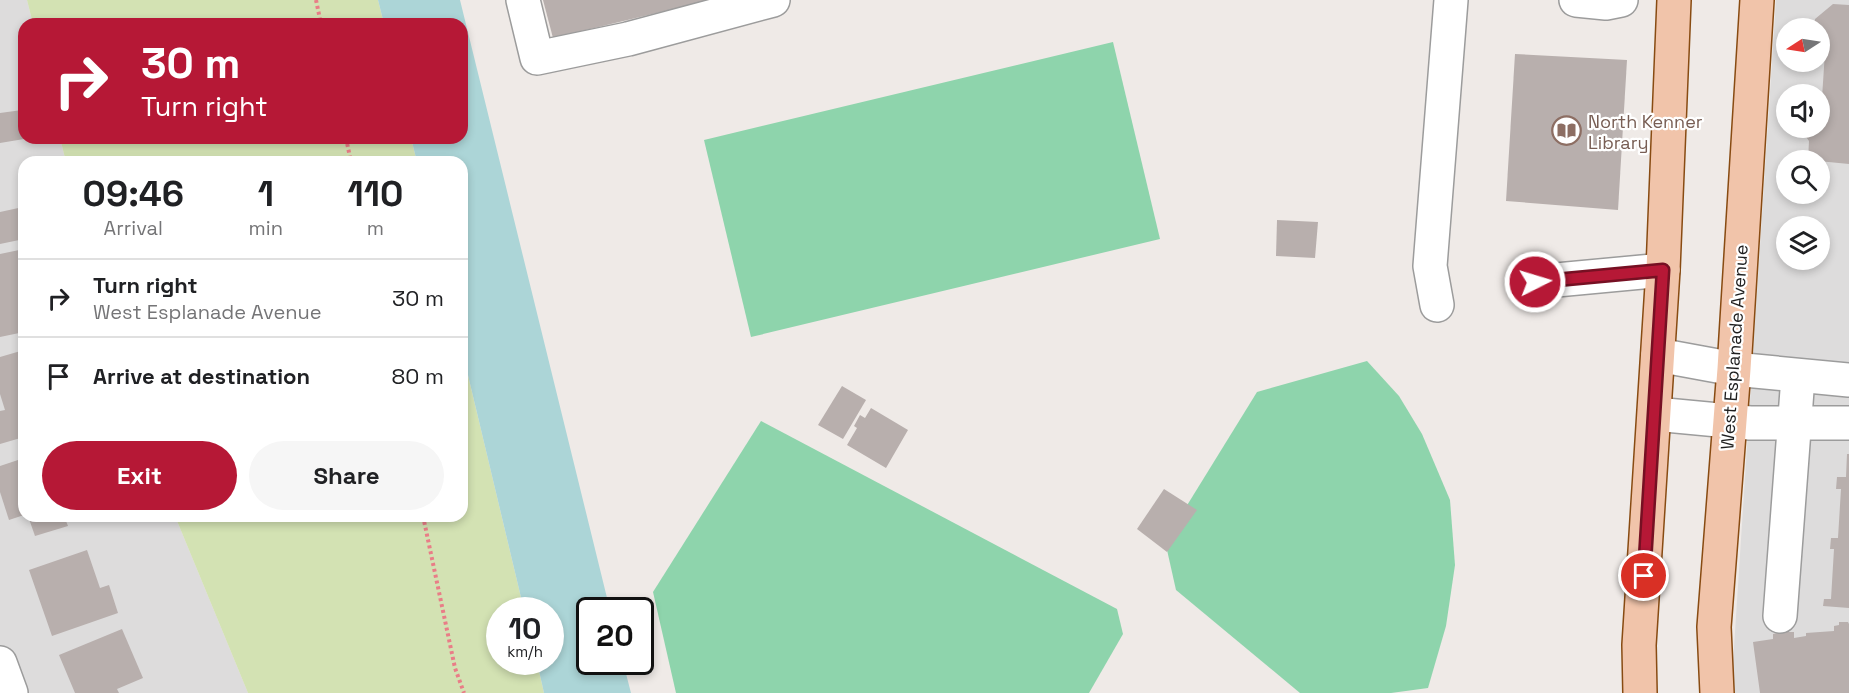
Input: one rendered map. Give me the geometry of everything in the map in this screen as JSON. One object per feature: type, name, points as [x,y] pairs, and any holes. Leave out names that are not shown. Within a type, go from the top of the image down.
[{"type":"main road","points":[[1640,693],[1639,645],[1663,270],[1674,0]]},
{"type":"main road","name":"West Esplanade Avenue","points":[[1717,693],[1714,627],[1734,369],[1757,0]]},
{"type":"street","points":[[523,0],[537,58],[628,39],[773,0]]},
{"type":"street","points":[[1437,305],[1430,266],[1455,0]]},
{"type":"street","points":[[1576,0],[1606,3],[1622,0]]},
{"type":"street","points":[[1535,282],[1663,270]]},
{"type":"street","points":[[1658,355],[1734,369],[1798,377],[1849,380]]},
{"type":"street","points":[[1780,616],[1798,377]]},
{"type":"street","points":[[1655,414],[1730,422],[1849,423]]},
{"type":"street","points":[[0,663],[11,693]]},
{"type":"path","points":[[316,0],[320,18]]},
{"type":"path","points":[[424,522],[455,668],[464,693]]},
{"type":"shaded area","points":[[0,0],[27,0],[32,18],[18,18],[18,144],[62,144],[64,156],[18,156],[18,522],[177,522],[248,693],[0,693]]},
{"type":"shaded area","points":[[1776,0],[1849,0],[1849,693],[1734,693],[1732,678]]},
{"type":"green space","points":[[27,0],[378,0],[382,18],[32,18]]},
{"type":"green space","points":[[1113,42],[1160,239],[751,337],[704,140]]},
{"type":"green space","points":[[62,144],[412,144],[416,156],[64,156]]},
{"type":"green space","points":[[1367,361],[1399,396],[1422,434],[1450,500],[1455,565],[1446,626],[1428,688],[1391,693],[1300,693],[1176,590],[1165,541],[1257,392]]},
{"type":"green space","points":[[468,375],[521,597],[486,597],[486,675],[540,675],[544,693],[248,693],[177,522],[468,522]]},
{"type":"green space","points":[[761,421],[1117,609],[1123,634],[1089,693],[676,693],[653,592]]},
{"type":"water","points":[[378,0],[460,0],[464,18],[382,18]]},
{"type":"water","points":[[468,33],[607,597],[576,597],[576,675],[626,675],[631,693],[544,693],[540,675],[564,675],[564,597],[521,597],[468,375],[468,156],[416,156],[412,144],[468,144]]},
{"type":"building","points":[[543,0],[706,0],[706,1],[553,38]]},
{"type":"building","points":[[1833,4],[1849,5],[1849,164],[1830,162],[1830,150],[1809,150],[1807,138],[1830,138],[1830,84],[1823,84],[1824,72],[1830,72],[1830,18],[1816,18]]},
{"type":"building","name":"North Kenner Library","points":[[1515,54],[1627,60],[1618,210],[1506,201]]},
{"type":"building","points":[[18,111],[18,140],[0,143],[0,113]]},
{"type":"building","points":[[18,208],[18,240],[0,244],[0,212]]},
{"type":"building","points":[[1277,220],[1318,222],[1315,258],[1276,256]]},
{"type":"building","points":[[18,250],[18,333],[0,337],[0,254]]},
{"type":"building","points":[[18,352],[18,439],[0,444],[0,411],[5,410],[0,394],[0,357]]},
{"type":"building","points":[[842,386],[866,400],[843,439],[818,425]]},
{"type":"building","points":[[871,408],[908,430],[886,468],[847,445],[857,428],[854,426],[860,415],[865,418]]},
{"type":"building","points":[[1847,454],[1849,454],[1849,608],[1823,606],[1824,599],[1831,599],[1834,549],[1830,549],[1831,538],[1838,538],[1841,489],[1836,489],[1837,477],[1846,477]]},
{"type":"building","points":[[18,460],[18,517],[9,520],[0,492],[0,466]]},
{"type":"building","points":[[1164,489],[1197,510],[1167,552],[1137,529]]},
{"type":"building","points":[[30,522],[66,522],[68,526],[35,536]]},
{"type":"building","points":[[87,550],[100,588],[109,585],[118,613],[52,636],[29,570]]},
{"type":"building","points":[[1839,622],[1849,624],[1849,693],[1760,693],[1753,642],[1773,639],[1773,634],[1789,630],[1789,632],[1794,632],[1794,638],[1806,636],[1806,633],[1834,631],[1834,626],[1839,625]]},
{"type":"building","points":[[122,629],[143,678],[117,689],[119,693],[75,693],[59,655]]},
{"type":"place","name":"North Kenner Library","points":[[1567,131]]},
{"type":"route","points":[[1535,282],[1663,270],[1644,576]]}]
